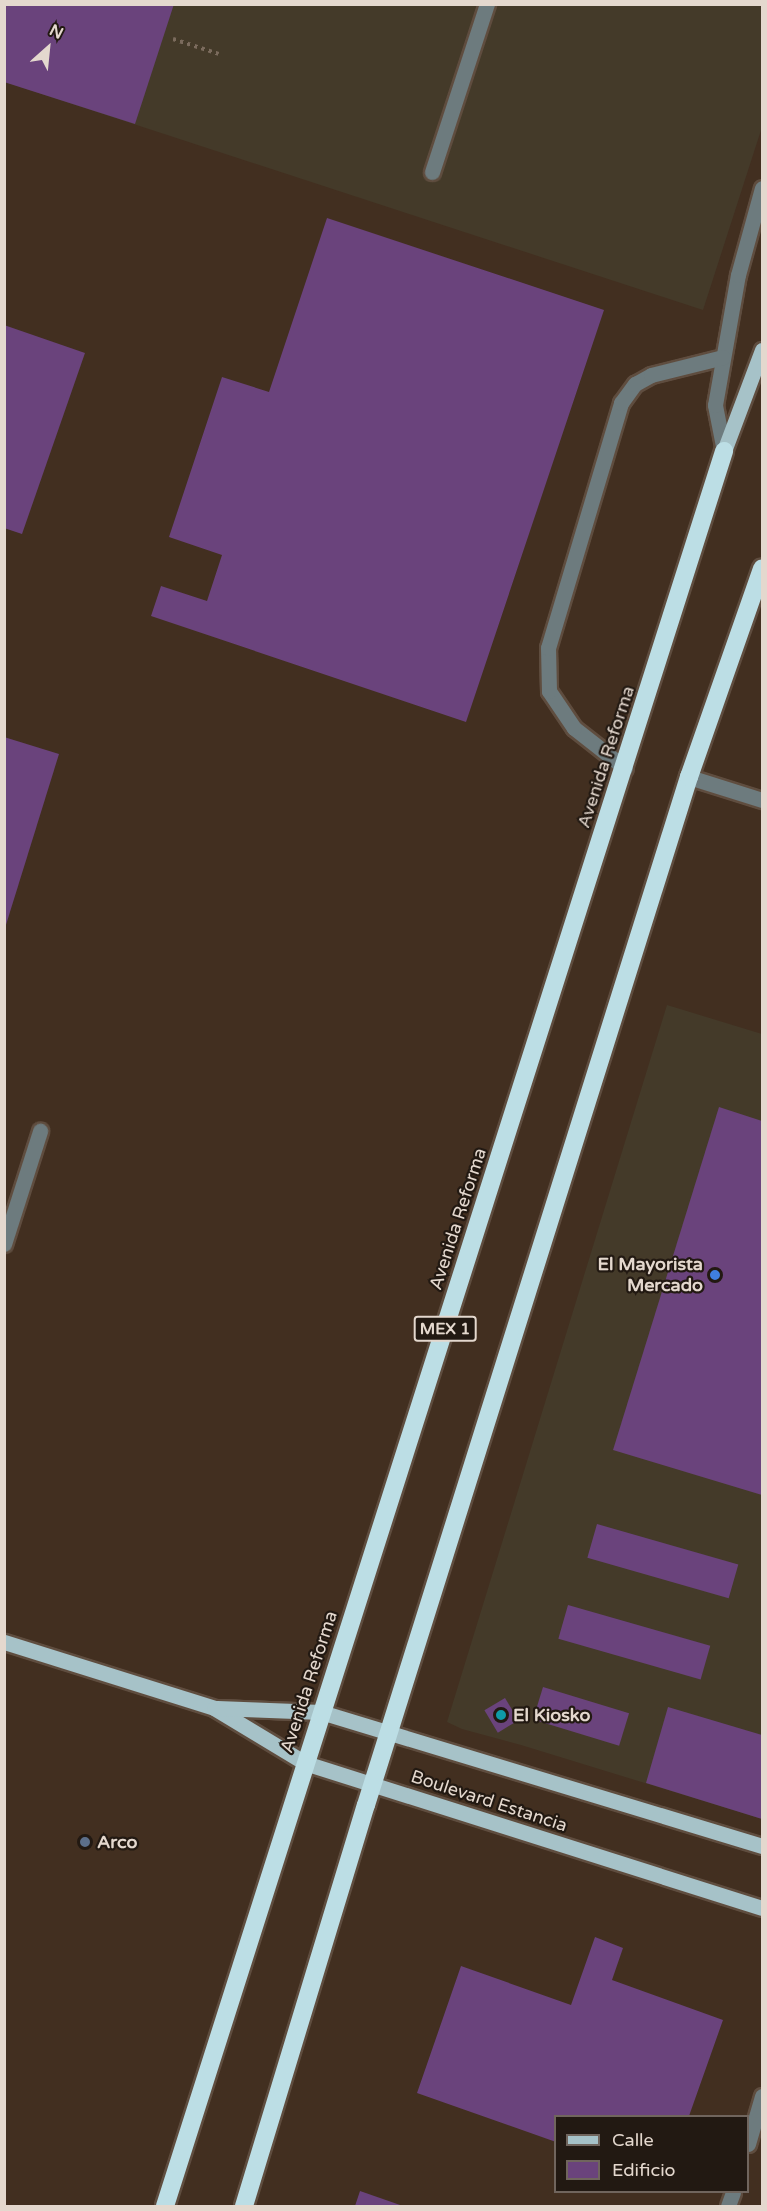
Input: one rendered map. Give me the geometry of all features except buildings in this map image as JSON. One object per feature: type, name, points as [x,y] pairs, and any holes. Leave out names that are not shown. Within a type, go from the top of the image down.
[{"type":"highway","name":"Avenida Reforma","points":[[165,2206],[321,1712],[625,768],[724,451]]},
{"type":"highway","points":[[243,2206],[689,777],[762,568]]},
{"type":"main road","name":"Avenida Reforma","points":[[724,451],[762,350]]},
{"type":"main road","name":"Boulevard Estancia","points":[[4,1642],[214,1708],[306,1762],[762,1908]]},
{"type":"main road","name":"Boulevard Estancia","points":[[214,1708],[321,1712],[762,1846]]},
{"type":"street","points":[[432,172],[487,4]]},
{"type":"street","points":[[724,451],[716,405],[738,275],[762,188]]},
{"type":"street","points":[[625,768],[574,728],[549,691],[548,648],[621,403],[635,384],[651,375],[723,357]]},
{"type":"street","points":[[689,777],[762,800]]},
{"type":"street","points":[[4,1244],[40,1131]]},
{"type":"street","points":[[749,2138],[762,2096]]},
{"type":"path","points":[[172,39],[219,54]]},
{"type":"shaded area","points":[[5,5],[762,5],[762,127],[703,310],[5,82]]},
{"type":"shaded area","points":[[667,1005],[762,1034],[762,1819],[462,1729],[447,1722]]},
{"type":"place","name":"El Mayorista Mercado","points":[[715,1275]]},
{"type":"place","name":"El Kiosko","points":[[501,1715]]},
{"type":"place","name":"Arco","points":[[85,1842]]}]
